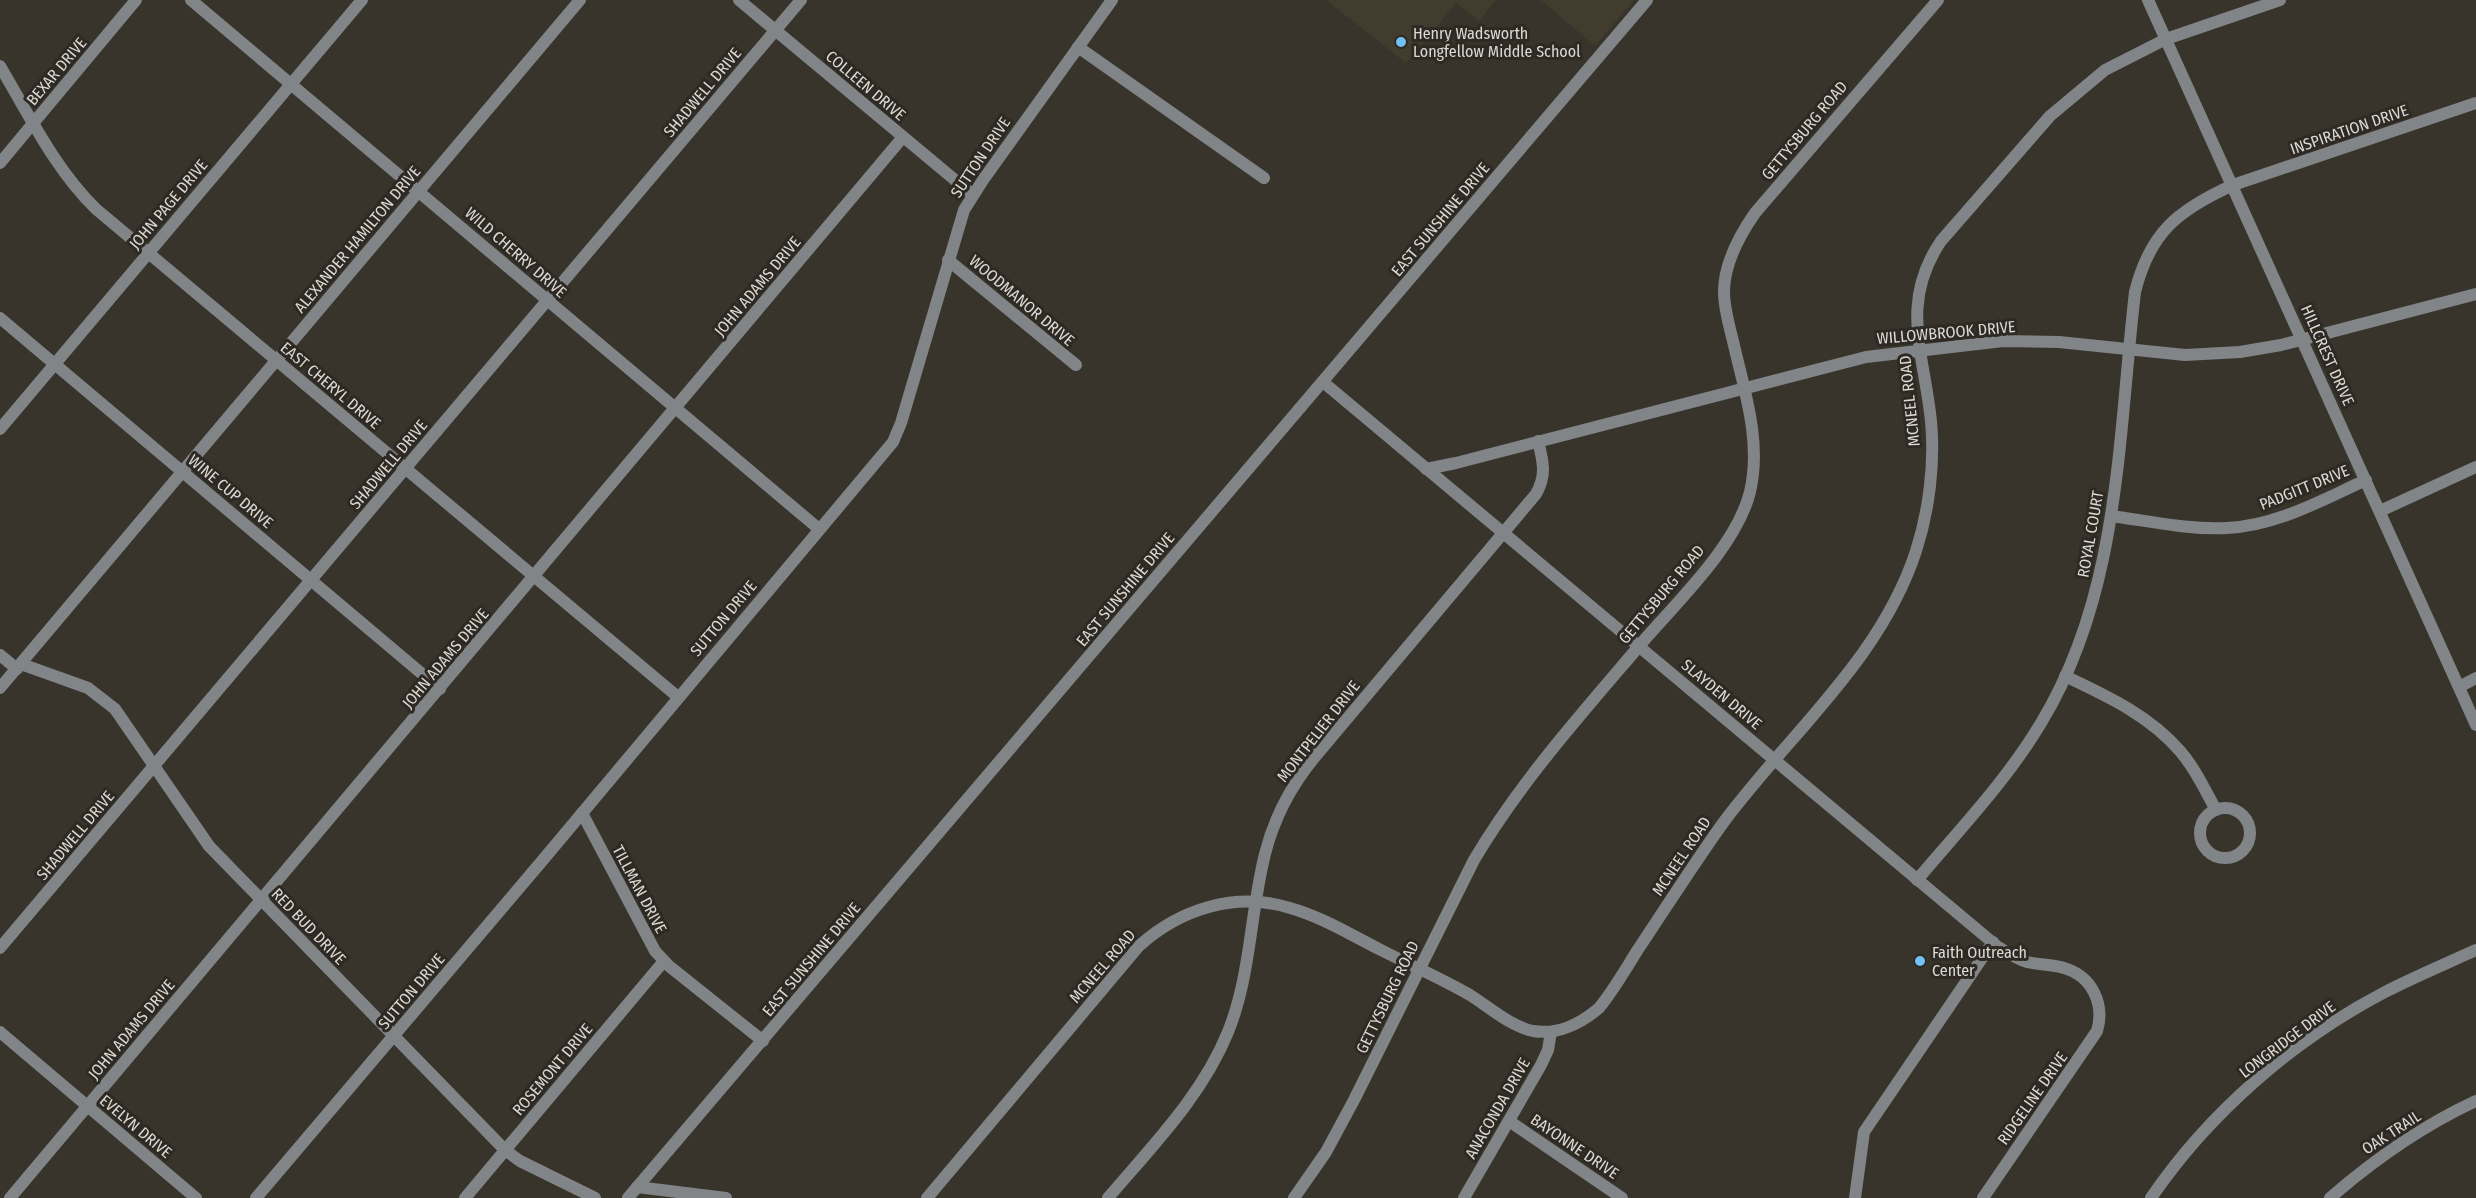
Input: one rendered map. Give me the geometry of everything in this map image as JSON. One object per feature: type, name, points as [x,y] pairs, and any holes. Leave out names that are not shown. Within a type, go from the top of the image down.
[{"type":"street","name":"BEXAR DRIVE","points":[[0,163],[136,0]]},
{"type":"street","name":"WILD CHERRY DRIVE","points":[[191,0],[819,529]]},
{"type":"street","name":"JOHN PAGE DRIVE","points":[[0,429],[362,0]]},
{"type":"street","name":"ALEXANDER HAMILTON DRIVE","points":[[0,688],[580,0]]},
{"type":"street","name":"COLLEEN DRIVE","points":[[739,0],[973,195]]},
{"type":"street","name":"SHADWELL DRIVE","points":[[0,948],[801,0]]},
{"type":"street","name":"SUTTON DRIVE","points":[[256,1198],[893,442],[898,432],[964,210],[1112,0]]},
{"type":"street","name":"EAST SUNSHINE DRIVE","points":[[628,1198],[1647,0]]},
{"type":"street","name":"GETTYSBURG ROAD","points":[[1294,1198],[1326,1152],[1474,860],[1514,797],[1722,547],[1742,514],[1749,493],[1755,452],[1753,426],[1724,292],[1730,260],[1740,236],[1755,213],[1938,0]]},
{"type":"street","name":"HILLCREST DRIVE","points":[[2148,0],[2476,725]]},
{"type":"street","name":"MCNEEL ROAD","points":[[927,1198],[1149,937],[1194,911],[1226,903],[1256,902],[1289,907],[1320,918],[1468,994],[1518,1026],[1551,1032],[1570,1027],[1585,1019],[1604,1001],[1721,826],[1873,640],[1895,601],[1916,550],[1925,517],[1931,465],[1931,423],[1917,312],[1919,288],[1925,267],[1941,241],[2061,105],[2105,70],[2166,39],[2280,0]]},
{"type":"street","points":[[1078,47],[1264,178]]},
{"type":"street","name":"EAST CHERYL DRIVE","points":[[0,66],[46,146],[83,196],[678,697]]},
{"type":"street","name":"INSPIRATION DRIVE","points":[[2232,185],[2476,103]]},
{"type":"street","name":"JOHN ADAMS DRIVE","points":[[10,1198],[536,576],[903,137]]},
{"type":"street","name":"ROYAL COURT","points":[[1917,880],[2018,757],[2042,722],[2065,676],[2100,580],[2111,516],[2134,292],[2140,273],[2153,246],[2167,227],[2184,211],[2232,185]]},
{"type":"street","name":"WOODMANOR DRIVE","points":[[948,260],[1076,365]]},
{"type":"street","name":"WILLOWBROOK DRIVE","points":[[1426,469],[1831,364],[1921,348],[2003,341],[2059,342],[2185,355],[2220,354],[2281,345],[2476,294]]},
{"type":"street","name":"WINE CUP DRIVE","points":[[0,318],[440,689]]},
{"type":"street","name":"SLAYDEN DRIVE","points":[[1323,382],[1993,942],[2026,962],[2062,967],[2077,973],[2093,990],[2099,1013]]},
{"type":"street","name":"MONTPELIER DRIVE","points":[[1108,1198],[1199,1087],[1228,1031],[1243,980],[1265,855],[1282,805],[1302,772],[1536,494],[1544,478],[1544,462],[1538,441]]},
{"type":"street","points":[[2380,510],[2476,467]]},
{"type":"street","name":"PADGITT DRIVE","points":[[2111,516],[2205,527],[2226,528],[2250,525],[2291,514],[2366,480]]},
{"type":"street","name":"RED BUD DRIVE","points":[[0,655],[19,666],[88,688],[102,697],[115,709],[209,846],[505,1150],[520,1161],[595,1198]]},
{"type":"street","points":[[2065,676],[2128,707],[2159,730],[2181,752],[2216,810]]},
{"type":"street","points":[[2459,687],[2476,678]]},
{"type":"street","points":[[2225,809],[2239,813],[2246,820],[2249,828],[2247,844],[2241,852],[2232,857],[2218,857],[2212,854],[2201,839],[2202,824],[2206,817],[2216,810],[2225,809]]},
{"type":"street","name":"TILLMAN DRIVE","points":[[582,813],[647,939],[664,961],[763,1041]]},
{"type":"street","points":[[1855,1198],[1864,1132],[1993,942]]},
{"type":"street","name":"LONGRIDGE DRIVE","points":[[2151,1198],[2179,1160],[2231,1104],[2285,1058],[2349,1012],[2385,992],[2476,950]]},
{"type":"street","name":"ROSEMONT DRIVE","points":[[465,1198],[664,961]]},
{"type":"street","name":"RIDGELINE DRIVE","points":[[1983,1198],[2091,1041],[2099,1022],[2099,1013]]},
{"type":"street","name":"EVELYN DRIVE","points":[[0,1032],[196,1198]]},
{"type":"street","name":"ANACONDA DRIVE","points":[[1464,1198],[1541,1065],[1548,1050],[1551,1032]]},
{"type":"street","name":"OAK TRAIL","points":[[2330,1198],[2364,1169],[2399,1144],[2476,1101]]},
{"type":"street","name":"BAYONNE DRIVE","points":[[1509,1121],[1622,1198]]},
{"type":"street","points":[[637,1187],[726,1198]]},
{"type":"shaded area","name":"Henry Wadsworth Longfellow Middle School","points":[[1326,0],[1496,0],[1479,21],[1456,3],[1406,63]]},
{"type":"shaded area","name":"Henry Wadsworth Longfellow Middle School","points":[[1541,0],[1634,0],[1595,46]]},
{"type":"place","name":"Henry Wadsworth Longfellow Middle School","points":[[1401,42]]},
{"type":"place","name":"Faith Outreach Center","points":[[1920,961]]}]
